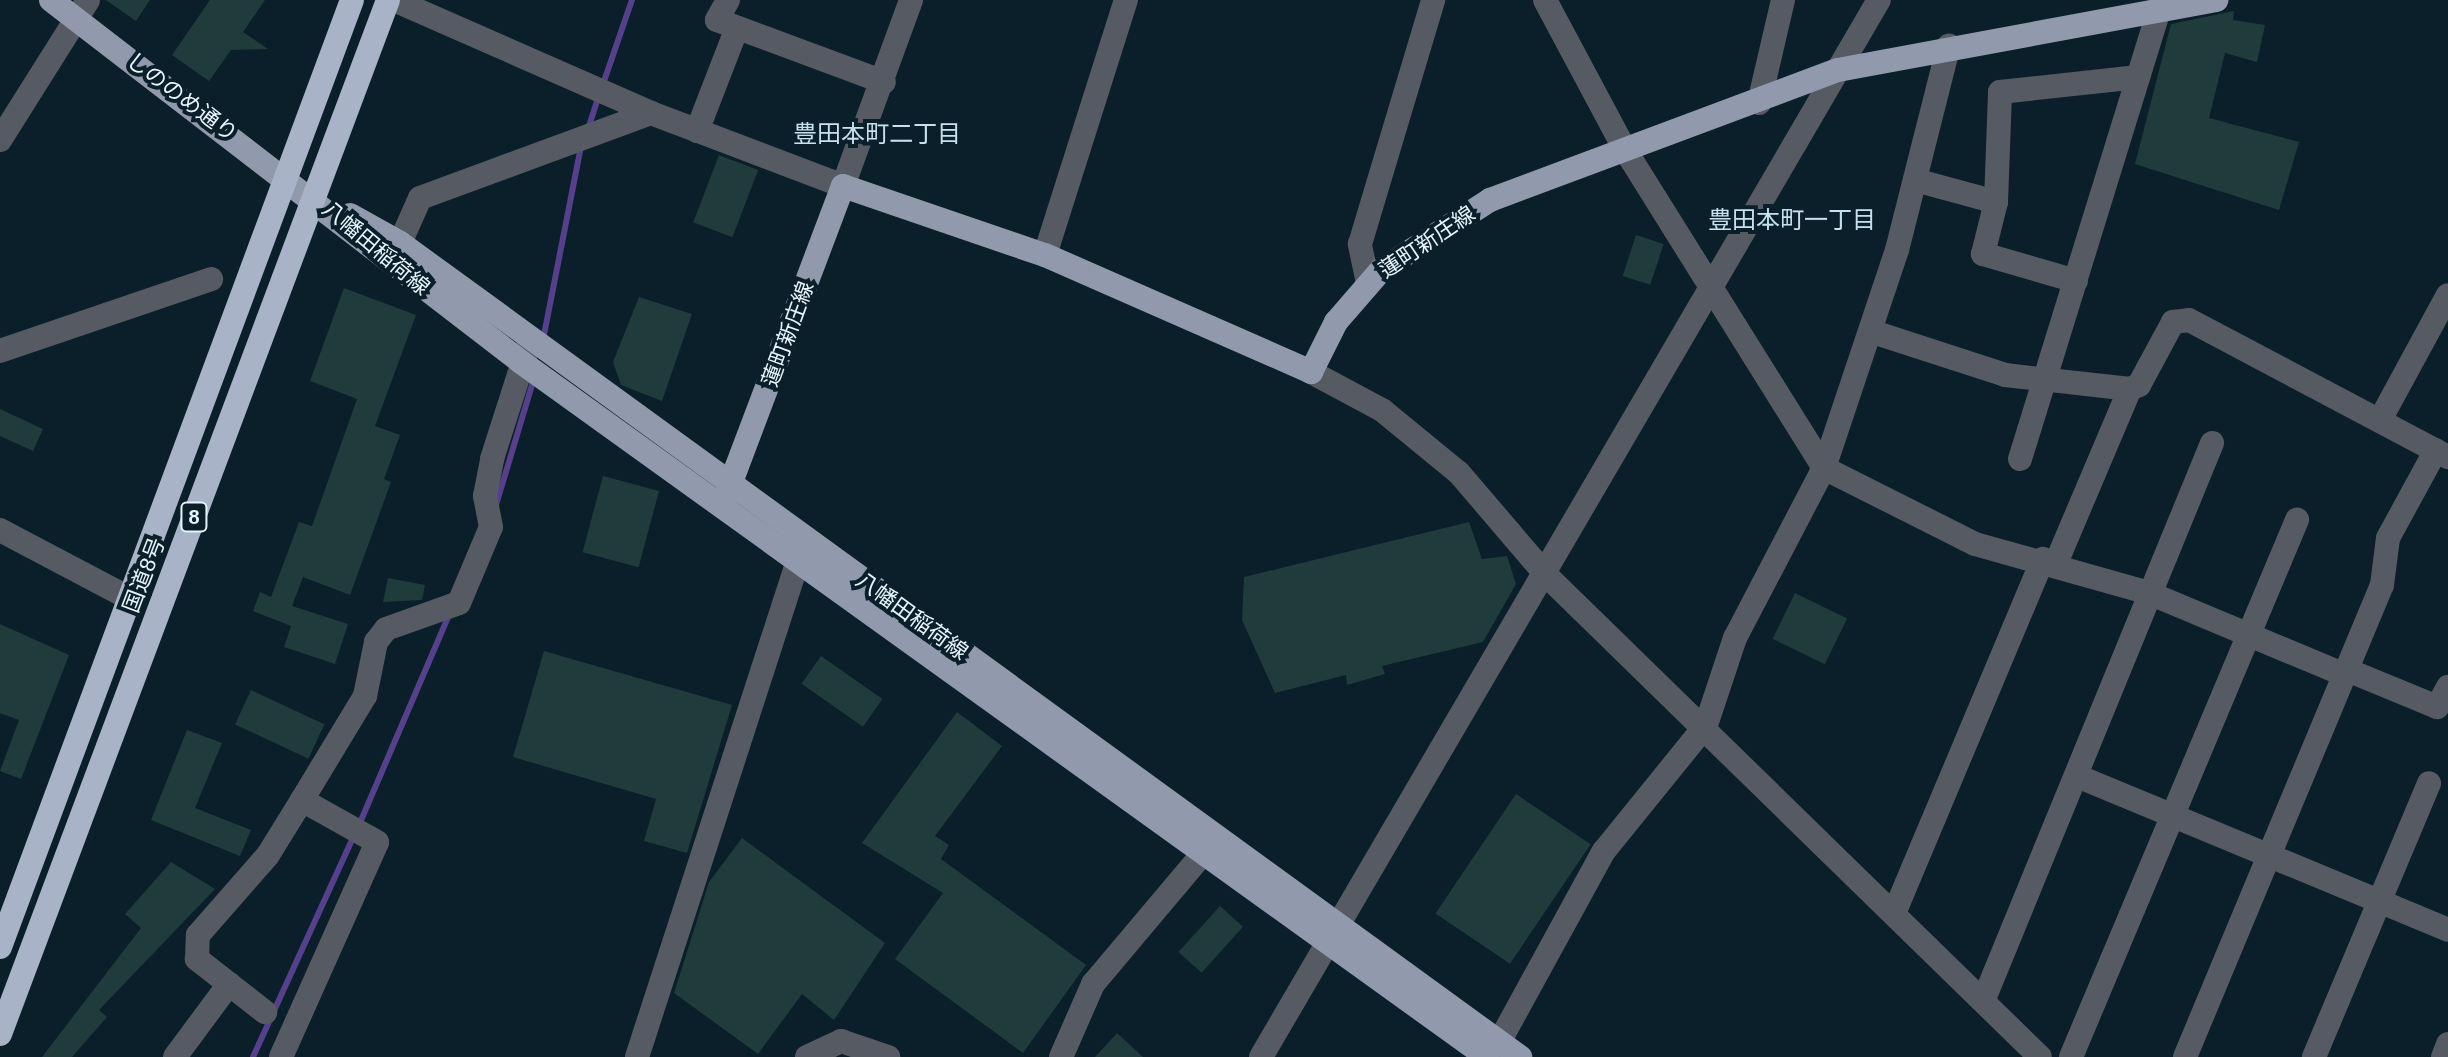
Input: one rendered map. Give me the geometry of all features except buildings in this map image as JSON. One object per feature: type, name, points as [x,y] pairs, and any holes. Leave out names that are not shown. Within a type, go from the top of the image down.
[{"type":"highway","name":"国道8号","points":[[0,947],[352,0]]},
{"type":"highway","name":"国道8号","points":[[0,1034],[388,0]]},
{"type":"main road","name":"しののめ通り","points":[[51,0],[82,9],[313,195]]},
{"type":"main road","name":"蓮町新庄線","points":[[1311,372],[1336,322],[1368,283],[1490,200],[1624,148],[1759,103],[1838,70],[1949,45],[2217,0]]},
{"type":"main road","points":[[843,186],[1045,255],[1311,372]]},
{"type":"main road","name":"蓮町新庄線","points":[[728,497],[843,186]]},
{"type":"main road","name":"八幡田稲荷線","points":[[313,195],[400,243],[526,351]]},
{"type":"main road","name":"八幡田稲荷線","points":[[313,195],[1500,1054]]},
{"type":"street","points":[[394,0],[651,113],[843,186],[884,82],[911,0]]},
{"type":"street","points":[[728,0],[717,20],[884,82]]},
{"type":"street","points":[[1045,255],[1126,0]]},
{"type":"street","points":[[1368,283],[1360,244],[1433,0]]},
{"type":"street","points":[[1545,0],[1624,148],[1824,468],[1975,544],[2050,561],[2149,593],[2437,707],[2448,687]]},
{"type":"street","points":[[1759,103],[1783,0]]},
{"type":"street","points":[[1261,1057],[1546,575],[1879,0]]},
{"type":"street","points":[[0,140],[82,9]]},
{"type":"street","points":[[2020,459],[2159,9]]},
{"type":"street","points":[[697,131],[737,28]]},
{"type":"street","points":[[1500,1054],[1604,851],[1706,725],[1735,638],[1824,468],[1873,332],[1949,45]]},
{"type":"street","points":[[2076,281],[1983,254],[1996,202],[2000,92],[2138,77]]},
{"type":"street","points":[[400,243],[420,198],[651,113]]},
{"type":"street","points":[[1915,180],[1996,202]]},
{"type":"street","points":[[0,351],[211,279]]},
{"type":"street","points":[[2380,420],[2448,295]]},
{"type":"street","points":[[1873,332],[2005,375],[2130,389],[2139,385],[2173,322],[2189,320],[2442,454],[2388,538],[2382,585],[2185,1057]]},
{"type":"street","points":[[265,1012],[197,959],[198,935],[268,855],[302,800],[365,696],[386,629],[459,603],[491,527],[485,496],[526,351]]},
{"type":"street","points":[[1311,372],[1414,433],[1546,575],[1706,725],[2040,1057]]},
{"type":"street","points":[[1895,911],[2130,389]]},
{"type":"street","points":[[1984,999],[2212,443]]},
{"type":"street","points":[[2071,1057],[2297,520]]},
{"type":"street","points":[[0,530],[129,598]]},
{"type":"street","points":[[637,1057],[800,548]]},
{"type":"street","points":[[2077,776],[2448,930]]},
{"type":"street","points":[[2314,1057],[2429,783]]},
{"type":"street","points":[[281,1057],[377,842],[302,800]]},
{"type":"street","points":[[1061,1057],[1093,984],[1211,845]]},
{"type":"street","points":[[175,1057],[229,984]]},
{"type":"street","points":[[807,1057],[841,1041],[888,1057]]},
{"type":"street","points":[[2443,1057],[2448,1044]]},
{"type":"waterway","points":[[602,87],[632,0]]},
{"type":"waterway","points":[[588,129],[598,98]]},
{"type":"waterway","points":[[543,340],[581,147]]},
{"type":"waterway","points":[[496,505],[534,378]]},
{"type":"waterway","points":[[359,825],[449,615]]},
{"type":"waterway","points":[[253,1057],[354,835]]},
{"type":"district","name":"豊田本町二丁目","points":[[877,134]]},
{"type":"district","name":"豊田本町一丁目","points":[[1792,220]]}]
